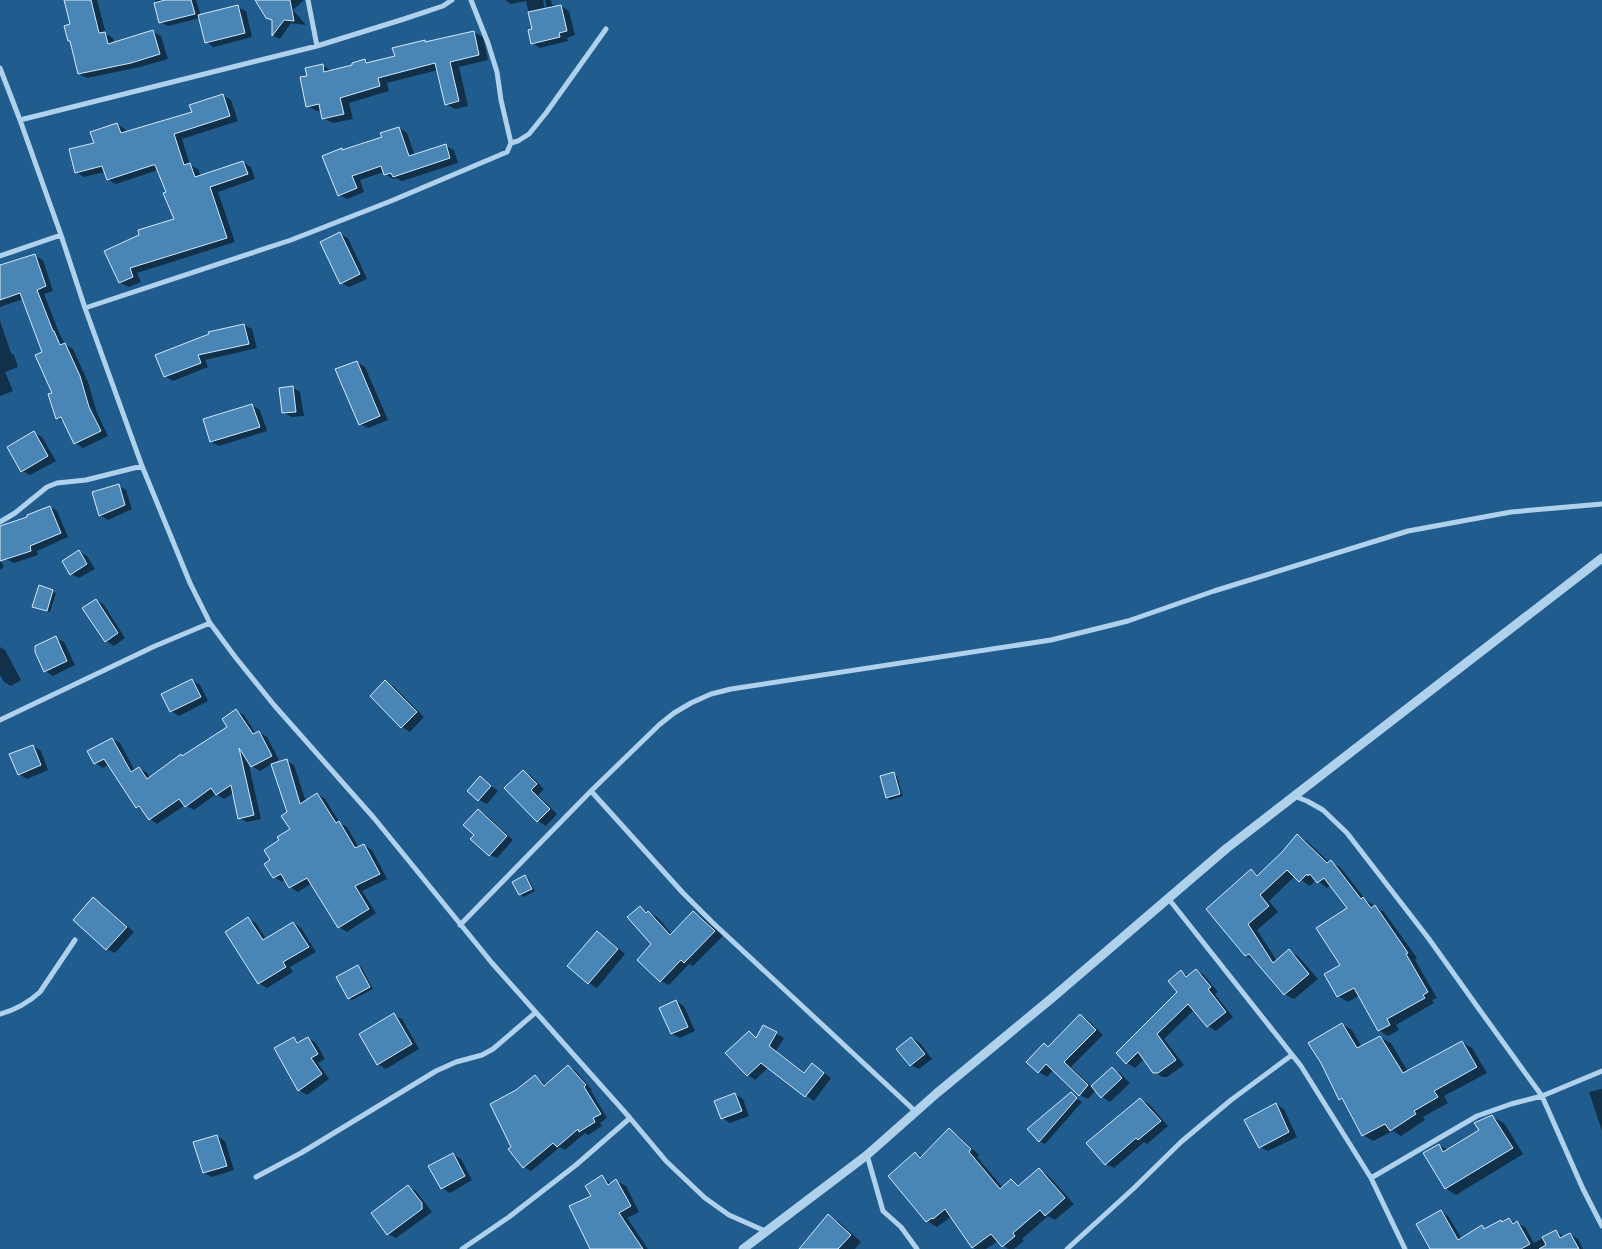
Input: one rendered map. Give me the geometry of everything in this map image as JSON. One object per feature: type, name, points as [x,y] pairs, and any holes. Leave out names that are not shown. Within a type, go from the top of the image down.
[{"type":"street","points":[[308,0],[317,46]]},
{"type":"street","points":[[20,120],[317,46],[443,6],[452,0]]},
{"type":"street","points":[[84,308],[291,240],[507,152],[511,143],[497,72],[471,0]]},
{"type":"street","points":[[511,143],[518,141],[528,134],[546,113],[606,29]]},
{"type":"street","points":[[0,68],[61,235],[84,308],[142,466],[190,583],[210,623],[252,678],[374,818],[460,925],[666,1161],[704,1198],[729,1214],[765,1231]]},
{"type":"street","points":[[0,256],[61,235]]},
{"type":"street","points":[[0,522],[23,507],[47,487],[57,483],[86,480],[142,466]]},
{"type":"street","points":[[460,925],[591,791],[674,713],[711,694],[731,689],[1051,640],[1128,622],[1214,590],[1408,531],[1512,512],[1602,504]]},
{"type":"street","points":[[744,1249],[765,1231],[867,1155],[1227,848],[1602,558]]},
{"type":"street","points":[[0,720],[155,646],[210,623]]},
{"type":"street","points":[[591,791],[683,893],[916,1112]]},
{"type":"street","points":[[1294,796],[1323,810],[1360,848],[1429,939],[1542,1096],[1583,1189],[1602,1226]]},
{"type":"street","points":[[1168,898],[1292,1055],[1327,1106],[1371,1178],[1405,1249]]},
{"type":"street","points":[[0,1014],[21,1006],[40,992],[75,940]]},
{"type":"street","points":[[256,1176],[301,1153],[436,1071],[456,1062],[493,1050],[535,1013]]},
{"type":"street","points":[[1067,1249],[1181,1142],[1231,1100],[1292,1055]]},
{"type":"street","points":[[1371,1178],[1477,1116],[1542,1096],[1602,1071]]},
{"type":"street","points":[[462,1249],[509,1217],[576,1165],[630,1118]]},
{"type":"street","points":[[867,1155],[883,1211],[900,1227],[917,1249]]},
{"type":"building","points":[[64,0],[91,0],[99,33],[105,32],[108,44],[153,30],[160,54],[131,63],[78,74],[70,41],[68,41],[64,26],[70,24]]},
{"type":"building","points":[[165,0],[191,0],[195,14],[159,23],[154,3]]},
{"type":"building","points":[[255,0],[290,0],[294,21],[284,20],[272,36],[272,20],[266,18]]},
{"type":"building","points":[[238,5],[245,33],[205,43],[198,15]]},
{"type":"building","points":[[561,5],[567,31],[559,33],[560,37],[531,44],[528,30],[532,29],[528,12]]},
{"type":"building","points":[[474,31],[479,55],[450,62],[459,101],[445,105],[435,63],[378,78],[380,86],[340,98],[344,114],[322,119],[319,104],[306,107],[300,77],[307,76],[305,68],[323,64],[324,72],[352,65],[352,63],[365,59],[366,63],[395,56],[392,48]]},
{"type":"building","points":[[223,94],[230,116],[174,134],[184,165],[190,163],[195,177],[243,161],[248,174],[210,187],[227,238],[130,268],[133,277],[119,283],[104,251],[139,235],[138,230],[174,219],[163,193],[166,192],[155,165],[107,180],[102,166],[75,173],[69,149],[94,143],[90,132],[117,123],[121,133],[192,112],[189,105]]},
{"type":"building","points":[[399,127],[409,156],[446,144],[450,158],[393,177],[391,173],[384,175],[381,166],[352,176],[357,188],[338,196],[322,156],[342,148],[342,150],[382,137],[380,133]]},
{"type":"building","points":[[340,232],[360,274],[340,284],[320,242]]},
{"type":"building","points":[[35,254],[46,286],[37,290],[60,345],[65,343],[80,376],[89,407],[101,431],[74,444],[61,417],[56,419],[48,394],[52,393],[35,355],[42,352],[20,293],[0,300],[0,265]]},
{"type":"building","points":[[244,324],[249,344],[198,355],[201,363],[164,377],[155,355],[209,334],[208,332]]},
{"type":"building","points":[[357,361],[380,416],[359,425],[335,369]]},
{"type":"building","points":[[293,386],[296,412],[282,413],[279,388]]},
{"type":"building","points":[[252,404],[260,427],[210,442],[203,419]]},
{"type":"building","points":[[34,431],[48,456],[21,472],[7,447]]},
{"type":"building","points":[[119,484],[125,505],[99,516],[92,492]]},
{"type":"building","points":[[50,506],[61,533],[30,546],[31,551],[0,561],[0,526],[27,517],[27,515]]},
{"type":"building","points":[[79,550],[87,564],[70,575],[62,561]]},
{"type":"building","points":[[39,585],[53,590],[47,611],[32,607]]},
{"type":"building","points":[[96,599],[118,633],[105,642],[82,608]]},
{"type":"building","points":[[56,636],[67,661],[44,672],[35,652],[35,646]]},
{"type":"building","points":[[192,679],[201,697],[170,712],[161,694]]},
{"type":"building","points":[[385,680],[417,712],[401,728],[370,696]]},
{"type":"building","points":[[236,709],[253,734],[259,731],[272,756],[251,767],[239,748],[254,815],[238,819],[231,785],[216,795],[211,788],[185,807],[179,799],[149,820],[139,806],[136,808],[104,759],[94,764],[87,751],[112,738],[131,772],[139,767],[147,779],[181,754],[182,756],[227,727],[222,719]]},
{"type":"building","points":[[33,745],[41,765],[18,775],[9,754]]},
{"type":"building","points":[[287,759],[300,804],[317,793],[336,823],[339,821],[355,848],[364,844],[380,874],[355,886],[369,909],[338,928],[307,878],[289,888],[281,874],[273,878],[264,864],[270,860],[264,850],[279,840],[277,837],[290,829],[281,816],[287,812],[271,764]]},
{"type":"building","points":[[523,770],[537,784],[531,790],[550,809],[537,822],[504,788]]},
{"type":"building","points":[[894,772],[900,794],[886,798],[880,776]]},
{"type":"building","points":[[480,776],[491,786],[478,801],[467,791]]},
{"type":"building","points":[[478,809],[507,836],[489,856],[470,839],[474,835],[463,825]]},
{"type":"building","points":[[1297,834],[1327,863],[1331,860],[1361,899],[1363,897],[1371,908],[1375,905],[1408,953],[1406,954],[1428,992],[1423,995],[1425,998],[1387,1019],[1390,1025],[1378,1031],[1354,988],[1337,997],[1324,974],[1340,965],[1316,928],[1347,908],[1324,878],[1317,883],[1310,874],[1308,876],[1307,874],[1299,882],[1287,870],[1260,895],[1269,906],[1248,924],[1273,963],[1289,949],[1309,974],[1284,995],[1249,954],[1245,956],[1206,909],[1251,869],[1257,876],[1283,851]]},
{"type":"building","points":[[525,875],[532,889],[519,895],[512,882]]},
{"type":"building","points":[[93,897],[127,927],[106,950],[73,920]]},
{"type":"building","points":[[640,906],[646,913],[648,911],[670,935],[693,911],[715,931],[684,963],[681,960],[660,982],[637,960],[651,944],[627,917]]},
{"type":"building","points":[[248,917],[263,940],[293,922],[309,947],[283,962],[286,967],[258,984],[225,932]]},
{"type":"building","points":[[597,931],[618,949],[588,984],[567,966]]},
{"type":"building","points":[[358,965],[370,987],[348,999],[336,977]]},
{"type":"building","points":[[1196,969],[1211,987],[1208,989],[1226,1012],[1207,1027],[1188,1004],[1157,1034],[1176,1060],[1158,1073],[1153,1073],[1138,1052],[1126,1064],[1116,1053],[1177,992],[1168,981],[1181,970],[1186,977]]},
{"type":"building","points":[[676,1000],[688,1027],[671,1034],[659,1008]]},
{"type":"building","points":[[394,1013],[412,1044],[377,1065],[359,1034]]},
{"type":"building","points":[[1080,1014],[1096,1030],[1064,1062],[1088,1085],[1079,1096],[1046,1064],[1038,1073],[1026,1062],[1044,1043],[1048,1047]]},
{"type":"building","points":[[1342,1023],[1357,1048],[1380,1036],[1403,1073],[1462,1041],[1477,1067],[1434,1091],[1438,1097],[1414,1111],[1416,1114],[1390,1131],[1385,1124],[1362,1136],[1342,1098],[1339,1100],[1321,1063],[1308,1043]]},
{"type":"building","points":[[763,1025],[777,1032],[769,1046],[804,1073],[812,1063],[824,1073],[805,1097],[761,1063],[747,1076],[725,1053],[749,1031],[756,1038]]},
{"type":"building","points":[[294,1037],[297,1043],[308,1037],[318,1054],[311,1058],[322,1074],[298,1091],[274,1048]]},
{"type":"building","points":[[911,1037],[925,1054],[910,1066],[896,1049]]},
{"type":"building","points":[[568,1065],[586,1085],[584,1087],[601,1114],[593,1118],[595,1122],[579,1132],[578,1129],[557,1147],[553,1143],[523,1168],[508,1149],[511,1147],[490,1104],[516,1090],[535,1075],[544,1086]]},
{"type":"building","points":[[1112,1067],[1122,1078],[1101,1098],[1091,1086]]},
{"type":"building","points":[[1071,1092],[1077,1098],[1039,1142],[1027,1129]]},
{"type":"building","points":[[735,1093],[742,1111],[721,1119],[714,1101]]},
{"type":"building","points":[[1140,1098],[1161,1121],[1138,1140],[1136,1138],[1105,1165],[1086,1143]]},
{"type":"building","points":[[1276,1103],[1289,1132],[1259,1148],[1244,1120]]},
{"type":"building","points":[[1492,1115],[1513,1148],[1445,1189],[1423,1153],[1439,1144],[1443,1152],[1479,1130],[1474,1123]]},
{"type":"building","points":[[949,1128],[971,1149],[969,1152],[1000,1189],[1011,1179],[1018,1186],[1039,1168],[1065,1198],[1045,1216],[1040,1210],[1013,1233],[1015,1236],[1002,1247],[991,1234],[972,1248],[945,1209],[926,1222],[888,1176],[915,1152],[920,1158]]},
{"type":"building","points":[[217,1135],[227,1166],[203,1173],[193,1142]]},
{"type":"building","points":[[453,1153],[465,1176],[441,1189],[428,1166]]},
{"type":"building","points":[[602,1175],[608,1185],[616,1179],[631,1206],[619,1213],[643,1249],[590,1249],[569,1206],[591,1196],[585,1186]]},
{"type":"building","points":[[408,1185],[422,1203],[422,1209],[387,1235],[371,1213]]},
{"type":"building","points":[[1441,1210],[1458,1240],[1482,1225],[1484,1229],[1509,1218],[1513,1224],[1517,1221],[1530,1244],[1521,1249],[1430,1249],[1416,1224]]},
{"type":"building","points":[[828,1214],[851,1235],[838,1249],[799,1249]]},
{"type":"building","points":[[1556,1230],[1560,1238],[1570,1233],[1579,1249],[1539,1249],[1546,1245],[1542,1237]]}]
